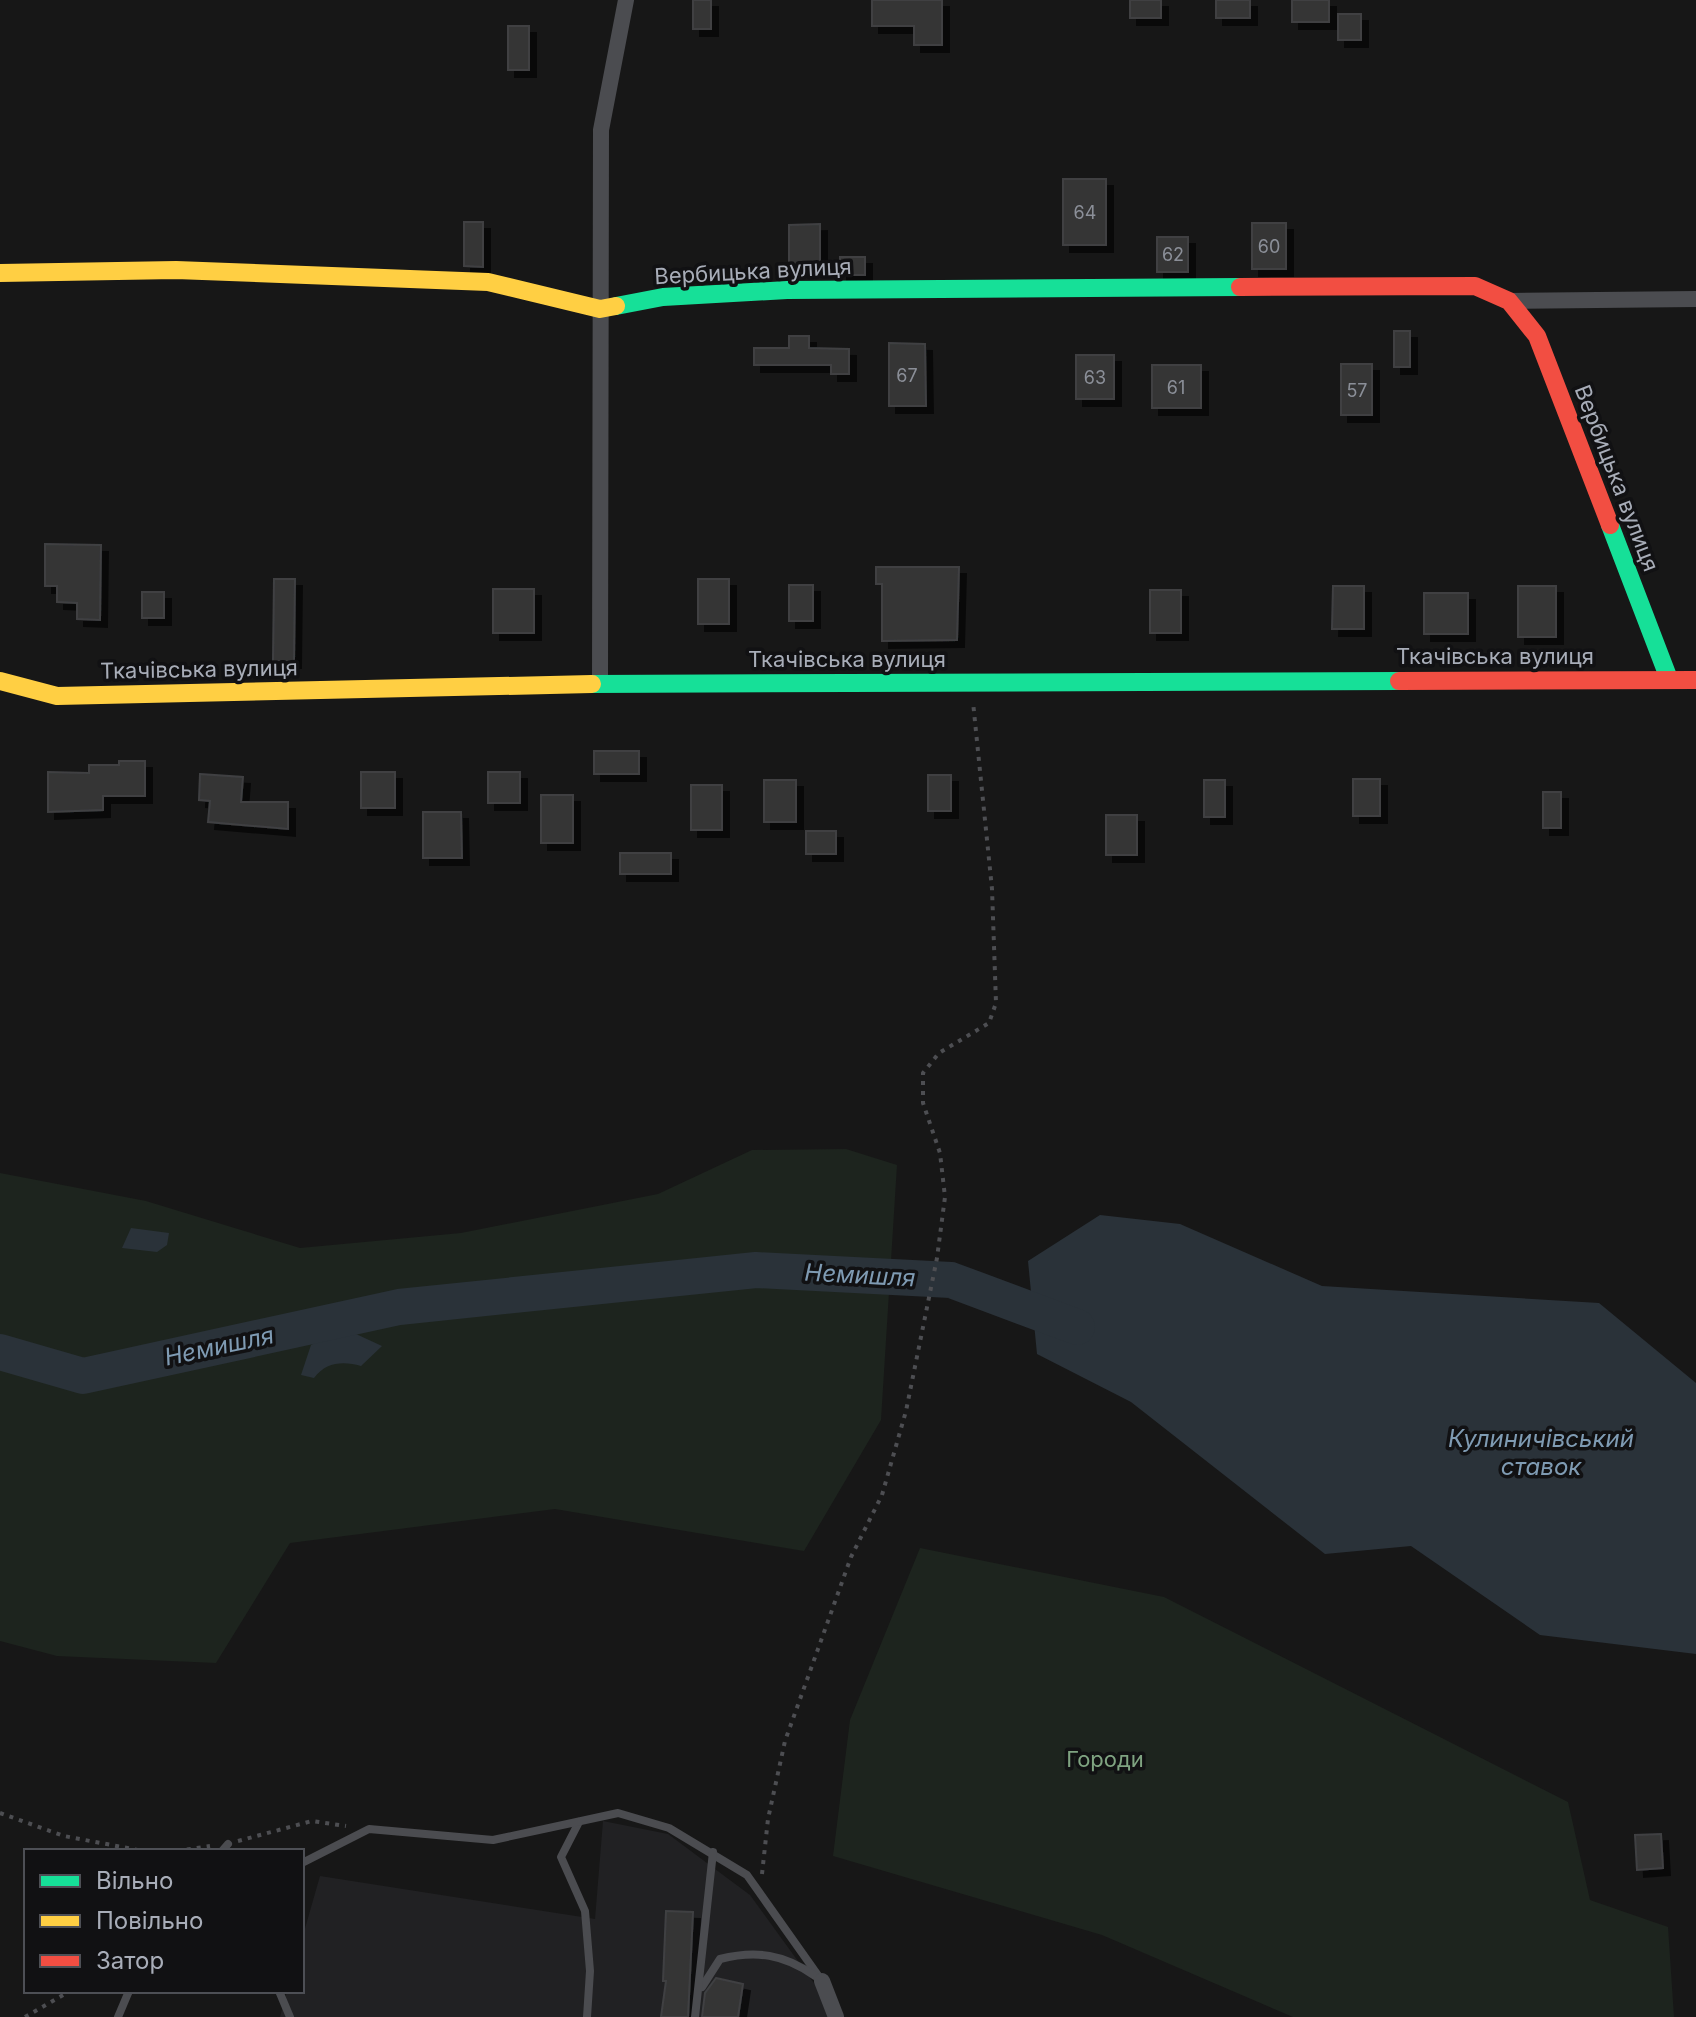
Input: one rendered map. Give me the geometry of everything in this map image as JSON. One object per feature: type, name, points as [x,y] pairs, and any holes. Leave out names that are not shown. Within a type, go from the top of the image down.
[{"type":"street","points":[[600,684],[601,130],[626,0]]},
{"type":"street","name":"Вербицька вулиця","points":[[0,273],[176,270],[488,282],[600,309],[663,297],[803,290],[1475,286],[1509,301],[1696,299]]},
{"type":"street","name":"Вербицька вулиця","points":[[1509,301],[1537,336],[1669,679]]},
{"type":"street","name":"Ткачівська вулиця","points":[[0,681],[57,696],[600,684],[1696,680]]},
{"type":"street","points":[[822,1981],[836,2017]]},
{"type":"lane","points":[[304,1862],[369,1829],[493,1840],[618,1813],[669,1828],[747,1875],[822,1981]]},
{"type":"lane","points":[[579,1822],[561,1857],[585,1911],[590,1971],[587,2017]]},
{"type":"lane","points":[[695,2017],[701,1987],[713,1852]]},
{"type":"lane","points":[[701,1987],[720,1959],[746,1953],[790,1958],[822,1981]]},
{"type":"lane","points":[[118,2017],[128,1993]]},
{"type":"lane","points":[[280,1993],[290,2017]]},
{"type":"path","points":[[760,1892],[768,1819],[785,1741],[851,1557],[882,1495],[906,1411],[937,1258],[945,1197],[940,1153],[923,1103],[923,1073],[939,1053],[989,1023],[996,1003],[992,889],[974,682]]},
{"type":"path","points":[[0,1813],[64,1836],[132,1849]]},
{"type":"path","points":[[201,1849],[225,1847],[312,1821],[369,1829]]},
{"type":"path","points":[[25,2017],[67,1993]]},
{"type":"shaded area","points":[[603,1821],[668,1834],[750,1895],[816,1986],[829,2017],[280,2017],[286,1993],[304,1993],[304,1932],[320,1876],[595,1919]]},
{"type":"green space","points":[[846,1149],[897,1165],[881,1420],[804,1551],[555,1509],[290,1543],[216,1663],[57,1656],[0,1641],[0,1173],[146,1201],[300,1248],[461,1233],[658,1194],[752,1150]]},
{"type":"green space","name":"Городи","points":[[920,1548],[1164,1597],[1568,1802],[1590,1900],[1668,1927],[1674,2017],[1293,2017],[1102,1935],[833,1856],[850,1720]]},
{"type":"water","name":"Кулиничівський ставок","points":[[1100,1215],[1180,1224],[1322,1286],[1599,1303],[1696,1383],[1696,1654],[1540,1635],[1411,1546],[1325,1554],[1131,1402],[1037,1354],[1028,1261]]},
{"type":"water","points":[[131,1228],[169,1233],[167,1245],[157,1252],[122,1248]]},
{"type":"water","points":[[343,1328],[382,1346],[361,1366],[335,1364],[314,1378],[301,1375],[311,1345]]},
{"type":"building","points":[[693,0],[711,0],[711,29],[693,29]]},
{"type":"building","points":[[872,0],[942,0],[942,45],[914,45],[914,26],[872,26]]},
{"type":"building","points":[[1130,0],[1161,0],[1161,18],[1130,18]]},
{"type":"building","points":[[1216,0],[1250,0],[1250,18],[1216,18]]},
{"type":"building","points":[[1292,0],[1329,0],[1329,22],[1292,22]]},
{"type":"building","points":[[1338,14],[1361,14],[1361,40],[1338,40]]},
{"type":"building","points":[[508,26],[529,26],[529,70],[508,70]]},
{"type":"building","points":[[1063,179],[1106,179],[1106,245],[1063,245]]},
{"type":"building","points":[[464,222],[483,222],[483,267],[464,266]]},
{"type":"building","points":[[1252,223],[1286,223],[1286,269],[1252,269]]},
{"type":"building","points":[[820,224],[820,266],[789,266],[789,225]]},
{"type":"building","points":[[1157,237],[1188,237],[1188,272],[1157,272]]},
{"type":"building","points":[[840,257],[865,257],[865,275],[840,275]]},
{"type":"building","points":[[1394,331],[1410,331],[1410,367],[1394,367]]},
{"type":"building","points":[[789,336],[809,336],[809,348],[849,349],[849,374],[831,374],[831,365],[754,365],[754,348],[789,348]]},
{"type":"building","points":[[889,343],[925,344],[926,406],[889,406]]},
{"type":"building","points":[[1076,355],[1114,355],[1114,399],[1076,399]]},
{"type":"building","points":[[1341,364],[1372,364],[1372,415],[1341,415]]},
{"type":"building","points":[[1152,365],[1201,365],[1201,408],[1152,408]]},
{"type":"building","points":[[45,544],[101,545],[100,620],[77,619],[77,603],[57,602],[57,586],[45,586]]},
{"type":"building","points":[[876,567],[959,567],[957,640],[882,641],[882,584],[876,584]]},
{"type":"building","points":[[274,579],[295,579],[294,661],[273,661]]},
{"type":"building","points":[[698,579],[729,579],[729,624],[698,624]]},
{"type":"building","points":[[789,585],[813,585],[813,621],[789,621]]},
{"type":"building","points":[[1333,586],[1364,586],[1364,629],[1332,629]]},
{"type":"building","points":[[1518,586],[1556,586],[1556,637],[1518,637]]},
{"type":"building","points":[[493,589],[534,589],[534,633],[493,633]]},
{"type":"building","points":[[1150,590],[1181,590],[1181,633],[1150,633]]},
{"type":"building","points":[[142,592],[164,592],[164,618],[142,618]]},
{"type":"building","points":[[1424,593],[1468,593],[1468,634],[1424,634]]},
{"type":"building","points":[[594,751],[639,751],[639,774],[594,774]]},
{"type":"building","points":[[119,761],[145,761],[145,796],[103,796],[103,810],[48,812],[48,772],[89,773],[89,765],[119,765]]},
{"type":"building","points":[[361,772],[395,772],[395,808],[361,808]]},
{"type":"building","points":[[488,772],[520,772],[520,803],[488,803]]},
{"type":"building","points":[[200,774],[243,777],[241,802],[288,802],[288,829],[208,822],[210,801],[199,800]]},
{"type":"building","points":[[928,775],[951,775],[951,811],[928,811]]},
{"type":"building","points":[[1353,779],[1380,779],[1380,816],[1353,816]]},
{"type":"building","points":[[764,780],[796,780],[796,822],[764,822]]},
{"type":"building","points":[[1204,780],[1225,780],[1225,817],[1204,817]]},
{"type":"building","points":[[691,785],[722,785],[722,830],[691,830]]},
{"type":"building","points":[[1543,792],[1561,792],[1561,828],[1543,828]]},
{"type":"building","points":[[541,795],[573,795],[573,843],[541,843]]},
{"type":"building","points":[[423,812],[461,812],[462,858],[423,858]]},
{"type":"building","points":[[1106,815],[1137,815],[1137,855],[1106,855]]},
{"type":"building","points":[[806,831],[836,831],[836,854],[806,854]]},
{"type":"building","points":[[620,853],[671,853],[671,874],[620,874]]},
{"type":"building","points":[[1661,1834],[1663,1868],[1637,1870],[1635,1835]]},
{"type":"building","points":[[666,1911],[693,1912],[688,2017],[661,2017],[666,1981],[663,1981]]},
{"type":"building","points":[[716,1978],[743,1984],[738,2017],[702,2017],[705,1993]]},
{"type":"waterway","name":"Немишля","points":[[0,1352],[83,1376],[399,1307],[756,1270],[951,1280],[1077,1327]]},
{"type":"traffic: fast","points":[[616,306],[663,297],[787,290],[1240,287]]},
{"type":"traffic: fast","points":[[1610,525],[1669,679]]},
{"type":"traffic: fast","points":[[592,684],[1399,681]]},
{"type":"traffic: slow","points":[[0,273],[176,270],[488,282],[600,309],[616,306]]},
{"type":"traffic: slow","points":[[0,681],[57,696],[592,684]]},
{"type":"traffic: jam","points":[[1240,287],[1475,286],[1509,301],[1537,336],[1610,525]]},
{"type":"traffic: jam","points":[[1399,681],[1696,680]]}]
